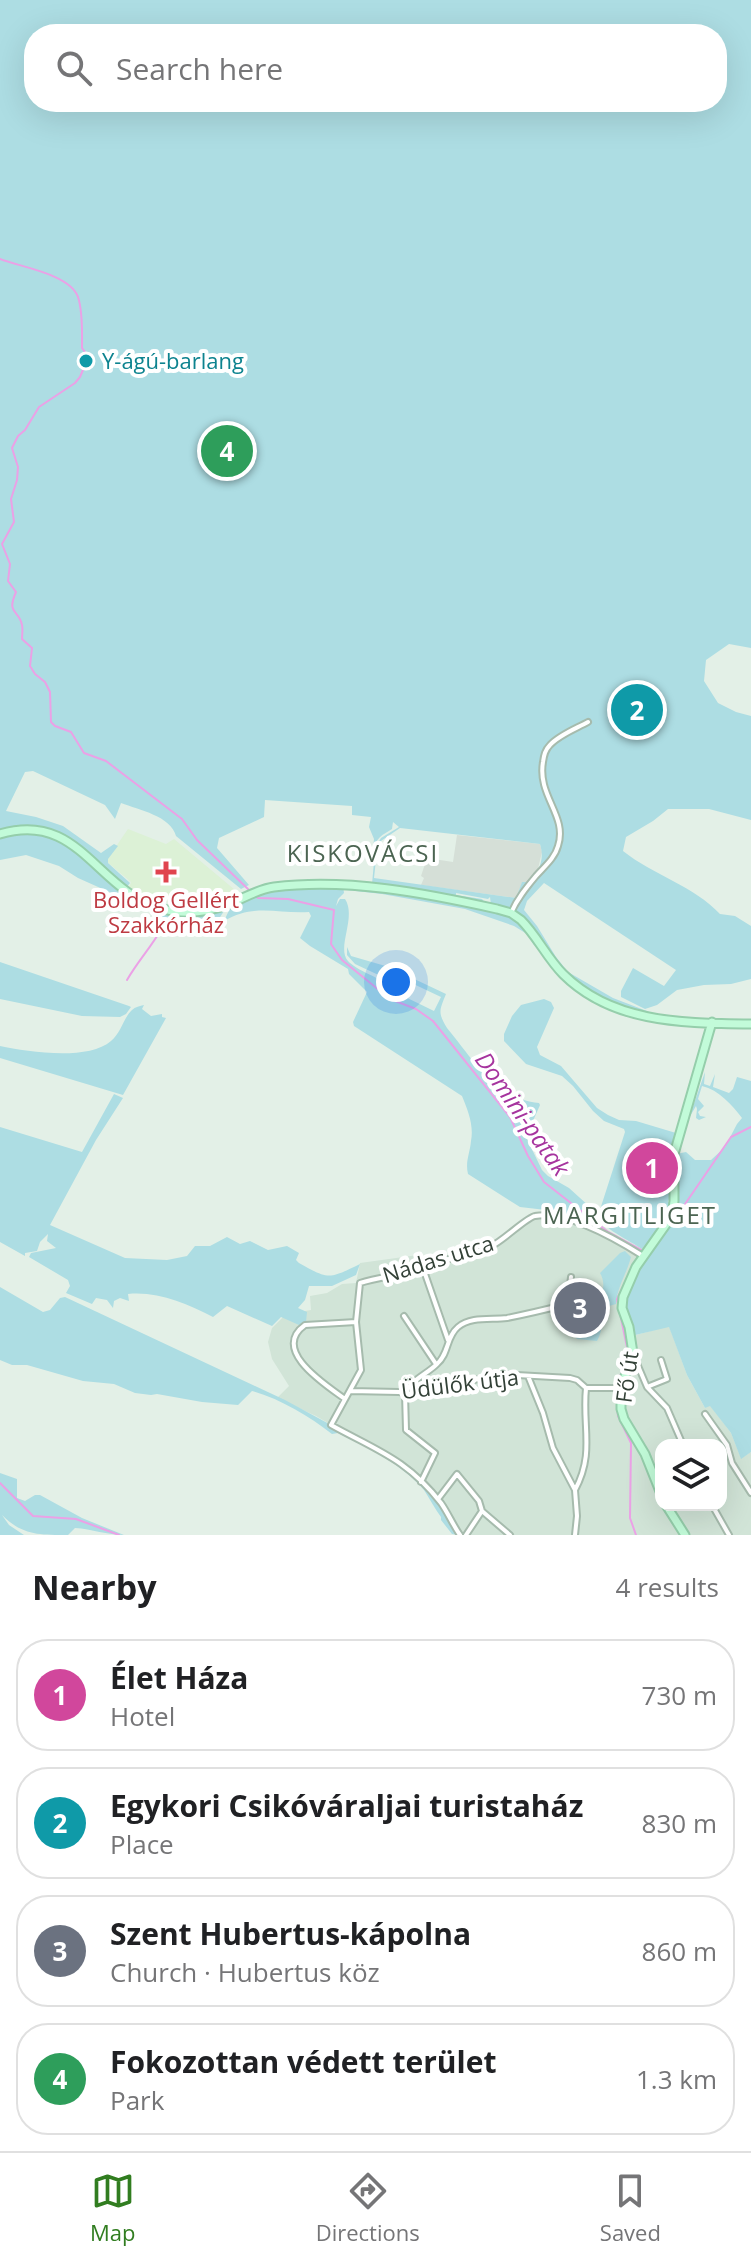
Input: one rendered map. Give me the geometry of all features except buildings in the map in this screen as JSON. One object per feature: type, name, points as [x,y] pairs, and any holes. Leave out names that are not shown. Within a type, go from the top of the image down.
[{"type":"main road","points":[[0,834],[29,829],[53,834],[77,848],[126,893],[146,904],[172,911],[208,910],[274,887],[344,883],[511,913],[525,924],[560,971],[597,1000],[623,1012],[650,1018],[751,1024]]},
{"type":"main road","name":"Fő út","points":[[655,1480],[640,1444],[622,1414],[618,1388],[633,1353],[622,1305],[626,1286],[640,1254],[660,1236],[672,1216],[674,1154],[712,1022]]},
{"type":"main road","points":[[670,1511],[685,1535]]},
{"type":"street","points":[[511,913],[518,898],[552,858],[559,844],[558,821],[542,780],[545,752],[560,737],[588,722]]},
{"type":"street","name":"Nádas utca","points":[[356,1322],[360,1283],[488,1248],[537,1215],[567,1217],[640,1254]]},
{"type":"street","points":[[423,1268],[448,1340]]},
{"type":"street","points":[[421,1482],[435,1453],[406,1430],[405,1393],[409,1386],[444,1357],[448,1340],[455,1329],[466,1322],[517,1316],[570,1303],[571,1277]]},
{"type":"street","points":[[404,1316],[436,1365]]},
{"type":"street","points":[[345,1399],[319,1380],[296,1355],[294,1340],[305,1325],[356,1322],[361,1367],[350,1391],[331,1425],[396,1459],[438,1499],[463,1535],[482,1511]]},
{"type":"street","points":[[633,1353],[647,1387],[667,1408],[680,1439]]},
{"type":"street","points":[[647,1387],[667,1379],[661,1360]]},
{"type":"street","name":"Üdülők útja","points":[[350,1391],[410,1394],[501,1374],[570,1378],[586,1388],[618,1388]]},
{"type":"street","points":[[528,1375],[553,1448],[575,1490],[575,1535]]},
{"type":"street","points":[[575,1490],[587,1453],[584,1423],[586,1388]]},
{"type":"street","points":[[705,1414],[727,1445],[732,1463],[751,1493]]},
{"type":"street","points":[[438,1499],[457,1474],[475,1495],[482,1511],[510,1535]]},
{"type":"street","points":[[715,1511],[729,1535]]},
{"type":"shaded area","points":[[0,0],[751,0],[751,648],[729,644],[706,660],[704,681],[718,703],[751,716],[751,820],[709,809],[668,809],[626,837],[623,851],[686,888],[720,914],[735,916],[751,926],[751,979],[677,990],[657,1005],[645,1009],[621,997],[633,968],[664,986],[676,970],[544,883],[527,901],[524,910],[568,972],[613,998],[652,1013],[650,1015],[611,1002],[577,982],[557,962],[534,929],[516,913],[519,899],[512,911],[491,905],[490,897],[456,893],[482,899],[486,904],[372,884],[376,860],[374,878],[516,898],[522,882],[528,882],[540,865],[540,844],[400,828],[378,843],[399,827],[393,822],[392,829],[380,837],[373,850],[374,839],[369,827],[371,817],[352,815],[352,806],[265,800],[264,817],[219,838],[217,848],[249,885],[241,889],[176,836],[168,823],[161,819],[121,803],[115,819],[105,805],[33,771],[25,772],[6,811],[63,826],[101,853],[114,844],[118,846],[108,863],[130,883],[126,888],[121,885],[82,848],[61,834],[51,830],[0,833]]},
{"type":"shaded area","name":"Boldog Gellért Szakkórház","points":[[128,829],[166,844],[174,839],[235,890],[202,904],[161,902],[137,897],[128,891],[131,882],[106,861]]},
{"type":"shaded area","points":[[45,832],[79,851],[119,890],[154,912],[78,878],[59,866],[26,855],[0,860],[0,838],[17,833]]},
{"type":"shaded area","points":[[457,835],[540,844],[542,852],[537,873],[528,883],[522,883],[516,898],[421,885],[427,858],[453,862]]},
{"type":"shaded area","points":[[351,885],[502,913],[514,917],[537,942],[534,945],[527,934],[514,926],[465,909],[347,890]]},
{"type":"shaded area","points":[[343,886],[344,893],[338,899],[336,906],[340,899],[345,899],[348,906],[344,948],[348,961],[393,986],[393,991],[434,1011],[441,997],[405,980],[402,986],[355,964],[347,955],[347,947],[351,956],[389,967],[446,994],[441,1008],[442,1019],[486,1076],[510,1094],[539,1103],[526,1137],[542,1170],[590,1207],[583,1212],[594,1223],[592,1227],[563,1212],[520,1207],[468,1174],[472,1129],[462,1096],[354,1026],[367,992],[349,974],[348,969],[300,938],[311,916],[309,912],[246,912],[224,921],[231,906],[260,893]]},
{"type":"shaded area","points":[[226,908],[209,934],[171,922],[155,913],[158,910],[175,917],[212,913]]},
{"type":"shaded area","points":[[0,962],[131,1007],[120,1017],[82,1016],[0,999]]},
{"type":"shaded area","points":[[544,999],[551,1002],[554,1008],[537,1047],[540,1055],[561,1066],[597,1108],[619,1120],[636,1121],[676,1133],[671,1145],[671,1193],[668,1202],[672,1204],[664,1223],[642,1249],[597,1218],[624,1129],[604,1121],[562,1076],[526,1064],[504,1041],[512,1016],[521,1005]]},
{"type":"shaded area","points":[[144,1005],[142,1009],[151,1016],[162,1014],[166,1018],[123,1095],[0,1058],[0,1046],[57,1053],[101,1047],[114,1038],[132,1010]]},
{"type":"shaded area","points":[[705,1072],[704,1084],[710,1086],[715,1074],[713,1087],[729,1093],[737,1077],[751,1081],[751,1452],[741,1459],[731,1433],[710,1406],[705,1408],[687,1375],[669,1327],[631,1336],[624,1310],[626,1291],[647,1254],[672,1224],[676,1154],[686,1152],[695,1160],[711,1160],[725,1147],[742,1118],[719,1094],[702,1086],[698,1099],[704,1106],[698,1112],[706,1117],[696,1118],[696,1106],[689,1118]]},
{"type":"shaded area","points":[[114,1094],[123,1098],[96,1140],[50,1225],[125,1258],[167,1260],[187,1256],[195,1246],[210,1246],[227,1237],[240,1244],[250,1241],[268,1250],[287,1246],[299,1253],[296,1260],[299,1263],[323,1275],[335,1275],[360,1264],[356,1275],[332,1286],[309,1286],[305,1300],[298,1308],[307,1312],[306,1322],[299,1325],[281,1317],[272,1326],[227,1306],[213,1317],[183,1303],[150,1294],[128,1294],[129,1301],[120,1298],[114,1301],[113,1308],[107,1300],[96,1298],[92,1304],[66,1293],[70,1286],[68,1280],[29,1257],[31,1253],[56,1248],[47,1241],[48,1234],[37,1251],[25,1253],[25,1256],[0,1242],[0,1127],[82,1152]]},
{"type":"shaded area","points":[[534,1213],[567,1215],[585,1225],[597,1221],[642,1249],[659,1239],[632,1336],[669,1326],[687,1375],[705,1408],[710,1405],[731,1433],[741,1458],[751,1452],[751,1535],[458,1535],[441,1504],[403,1467],[316,1416],[277,1398],[289,1386],[272,1359],[268,1342],[272,1328],[286,1314],[311,1310],[310,1296],[327,1293],[342,1284],[356,1283],[360,1263],[418,1255],[424,1264],[458,1257],[492,1245]]},
{"type":"shaded area","points":[[625,1251],[631,1257],[616,1304],[606,1310],[597,1341],[577,1339],[568,1324],[568,1307],[597,1299],[603,1289],[600,1273]]},
{"type":"shaded area","points":[[0,1287],[43,1312],[65,1297],[285,1400],[403,1467],[441,1504],[458,1535],[452,1534],[441,1520],[424,1490],[395,1464],[338,1433],[332,1434],[294,1409],[263,1394],[252,1391],[238,1405],[202,1402],[135,1393],[114,1384],[83,1381],[0,1360]]},
{"type":"shaded area","points":[[0,1473],[17,1479],[17,1498],[25,1501],[40,1495],[82,1518],[124,1535],[75,1528],[68,1535],[39,1534],[17,1527],[2,1515],[9,1525],[24,1535],[0,1535]]},
{"type":"waterway","points":[[0,259],[44,272],[73,289],[78,297],[82,348],[85,352],[85,365],[80,377],[39,407],[12,448],[18,467],[11,499],[14,522],[2,544],[10,564],[8,581],[16,592],[12,605],[20,620],[22,639],[32,648],[30,666],[50,692],[51,722],[71,732],[84,753],[106,761],[182,819],[197,840],[249,890]]},
{"type":"waterway","name":"Domini-patak","points":[[253,895],[258,898],[288,899],[334,910],[331,944],[342,960],[390,999],[416,1009],[433,1021],[510,1117],[544,1182],[608,1232],[643,1251]]},
{"type":"waterway","points":[[127,980],[162,928],[168,926]]},
{"type":"waterway","points":[[670,1226],[731,1137],[751,1127]]},
{"type":"waterway","points":[[632,1268],[617,1299],[627,1347],[617,1386],[617,1405],[618,1416],[631,1443],[630,1518],[636,1535]]},
{"type":"waterway","points":[[0,1483],[33,1516],[76,1519],[119,1535]]},
{"type":"place","name":"Y-ágú-barlang","points":[[86,361]]},
{"type":"place","name":"Fokozottan védett terület","points":[[227,451]]},
{"type":"place","name":"Egykori Csikóváraljai turistaház","points":[[637,710]]},
{"type":"place","name":"Boldog Gellért Szakkórház","points":[[166,872]]},
{"type":"place","name":"Élet Háza","points":[[652,1168]]},
{"type":"place","name":"Szent Hubertus-kápolna","points":[[580,1308]]},
{"type":"district","name":"KISKOVÁCSI","points":[[363,854]]},
{"type":"district","name":"MARGITLIGET","points":[[630,1216]]}]
